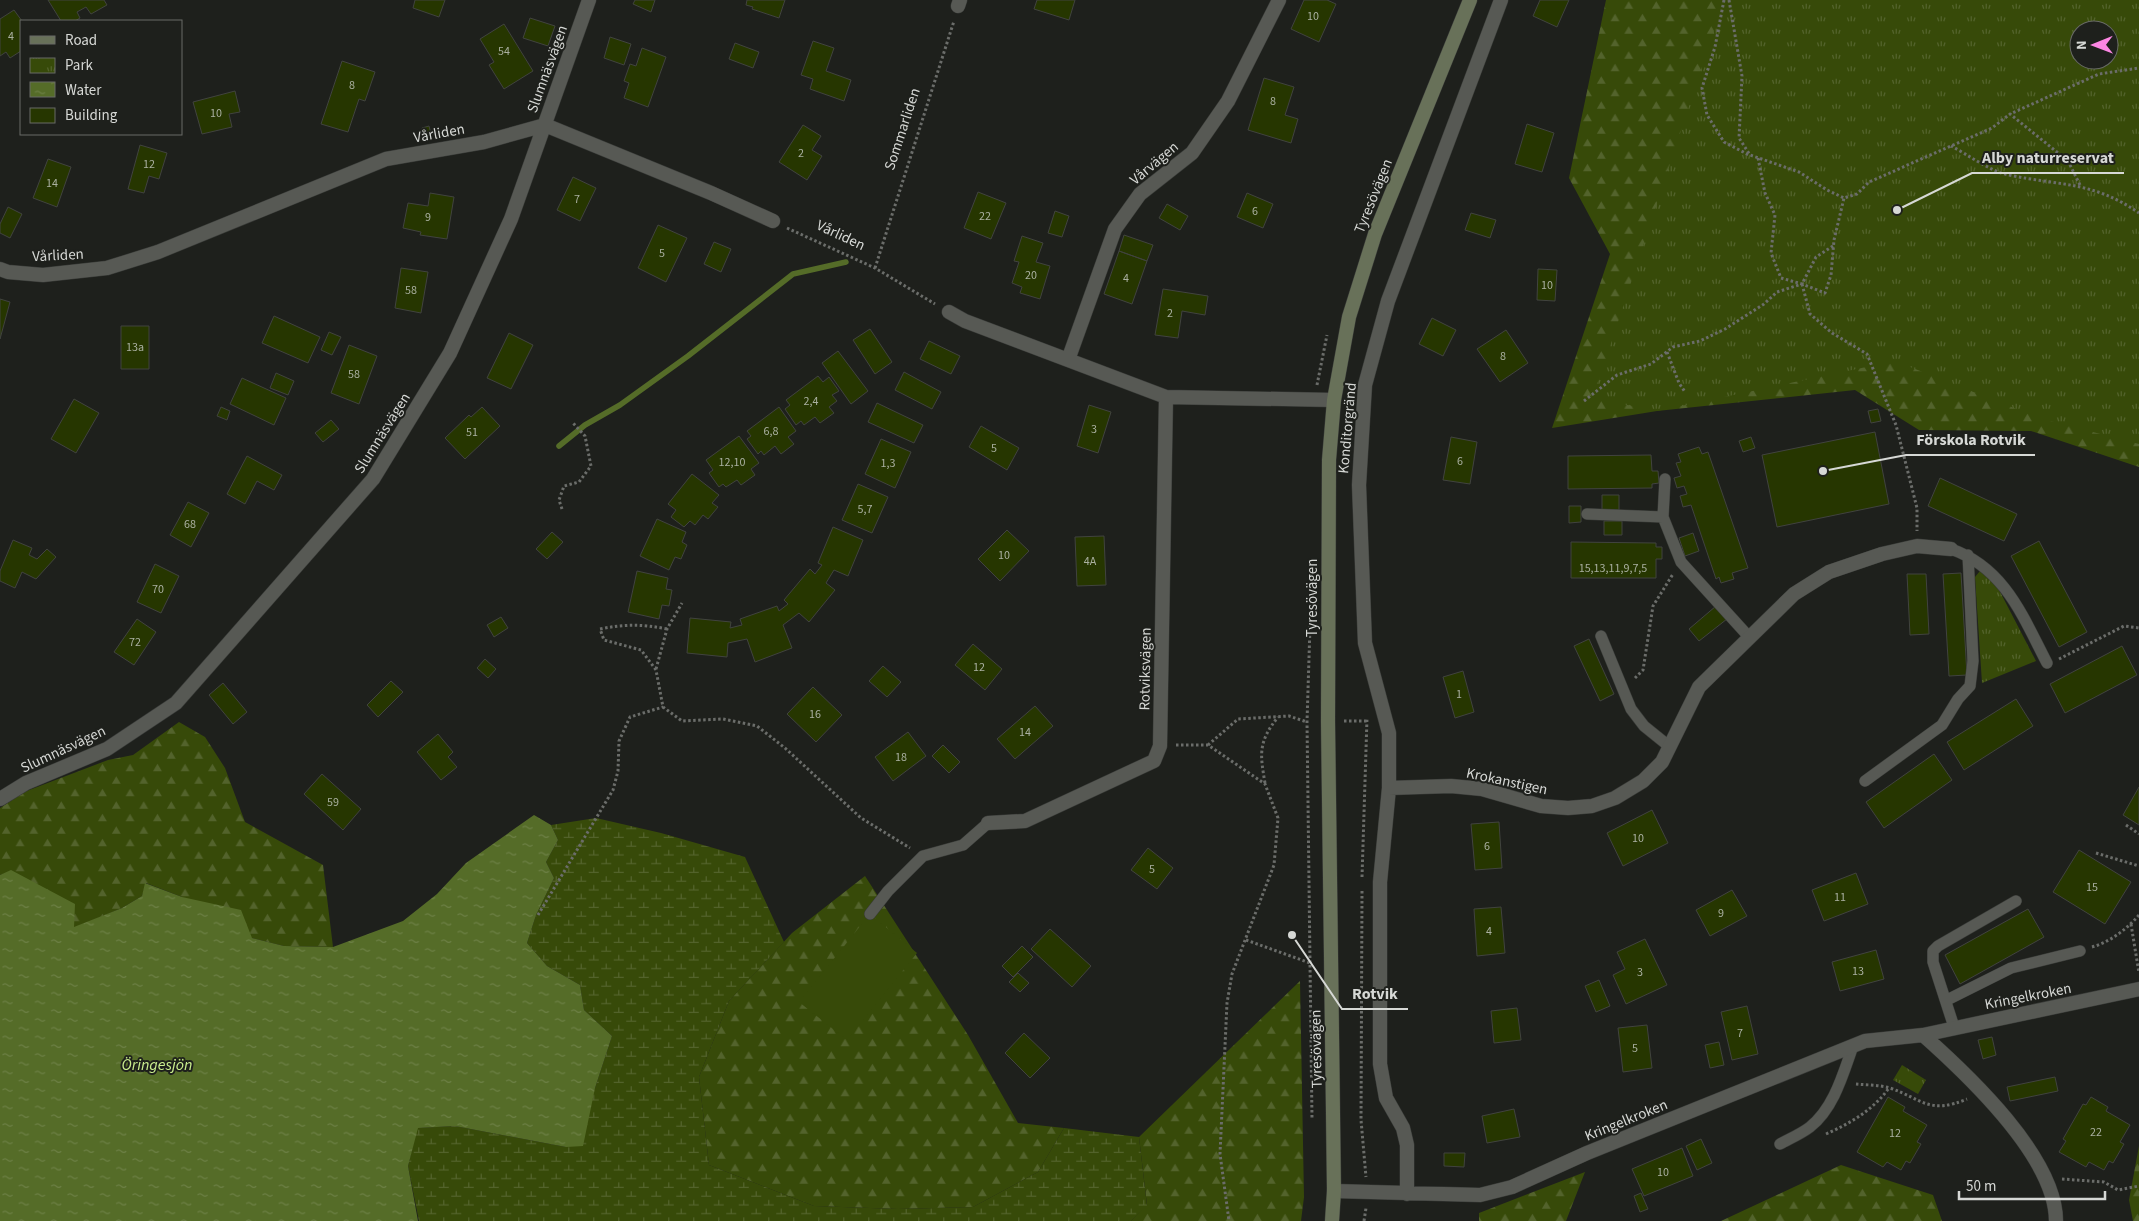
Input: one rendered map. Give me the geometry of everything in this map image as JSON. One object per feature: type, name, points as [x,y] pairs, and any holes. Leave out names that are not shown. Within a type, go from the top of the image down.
[{"type":"main road","name":"Tyresövägen","points":[[1332,1221],[1334,1191],[1328,721],[1329,460],[1334,400],[1349,317],[1374,234],[1470,0]]},
{"type":"street","name":"Slumnäsvägen","points":[[0,799],[26,783],[107,749],[176,703],[373,479],[450,353],[511,219],[589,0]]},
{"type":"street","name":"Vårvägen","points":[[1068,360],[1115,229],[1140,194],[1192,153],[1228,101],[1279,0]]},
{"type":"street","name":"Konditorgränd","points":[[1389,788],[1389,733],[1365,643],[1359,485],[1365,385],[1388,301],[1501,0]]},
{"type":"street","points":[[545,126],[711,193],[772,221]]},
{"type":"street","name":"Vårliden","points":[[0,269],[8,272],[43,275],[108,268],[158,252],[386,159],[484,142],[545,126]]},
{"type":"street","points":[[949,312],[965,321],[1166,397],[1334,400]]},
{"type":"street","name":"Rotviksvägen","points":[[1160,746],[1166,397]]},
{"type":"street","name":"Krokanstigen","points":[[1389,788],[1451,786],[1482,789],[1541,806],[1592,806],[1614,798],[1643,781],[1662,762],[1699,687],[1794,594],[1829,572],[1882,554],[1917,546],[1952,549]]},
{"type":"street","points":[[988,823],[1025,821],[1154,761],[1160,746]]},
{"type":"street","points":[[1389,788],[1380,882],[1380,1064],[1386,1098],[1403,1128],[1407,1145],[1407,1194]]},
{"type":"street","name":"Kringelkroken","points":[[1334,1191],[1480,1196],[1512,1187],[1587,1153],[1865,1041],[1923,1035],[2139,989]]},
{"type":"street","points":[[1923,1035],[1978,1087],[2011,1123],[2035,1160],[2051,1194],[2056,1221]]},
{"type":"lane","points":[[1665,479],[1663,517],[1681,562],[1750,638]]},
{"type":"lane","points":[[1587,514],[1663,517]]},
{"type":"lane","points":[[1952,549],[1977,560],[2001,582],[2018,608],[2047,663]]},
{"type":"lane","points":[[1865,781],[1942,725],[1958,698],[1970,686],[1973,661],[1968,555]]},
{"type":"lane","points":[[1601,636],[1631,710],[1644,726],[1670,747]]},
{"type":"lane","points":[[870,914],[888,891],[923,856],[963,845],[988,823]]},
{"type":"lane","points":[[1954,1027],[1947,1000],[1933,962],[1933,951],[1938,946],[2016,901]]},
{"type":"lane","points":[[1947,1000],[2011,968],[2080,951]]},
{"type":"lane","points":[[1780,1144],[1809,1128],[1825,1113],[1840,1082],[1853,1046]]},
{"type":"path","points":[[1724,0],[1715,47],[1702,88],[1707,115],[1724,142],[1750,155],[1799,172],[1827,190],[1844,198],[1857,194],[1869,182],[1912,165],[1992,128],[2010,114],[2099,74],[2139,68]]},
{"type":"path","points":[[1729,0],[1742,76],[1740,138],[1750,155]]},
{"type":"path","name":"Sommarliden","points":[[875,268],[959,3]]},
{"type":"path","points":[[2010,114],[2068,161],[2080,185]]},
{"type":"path","points":[[1951,146],[2006,175],[2080,185],[2118,199],[2139,213]]},
{"type":"path","points":[[1758,158],[1765,192],[1775,214],[1772,253],[1781,278],[1825,293],[1831,276],[1834,246],[1844,198]]},
{"type":"path","name":"Vårliden","points":[[772,221],[875,268],[949,312]]},
{"type":"path","points":[[1834,246],[1816,257],[1802,284],[1810,314],[1832,333],[1867,354],[1896,425],[1908,469],[1917,508],[1917,546]]},
{"type":"path","points":[[1584,401],[1617,375],[1651,364],[1674,347],[1700,341],[1764,304],[1777,292],[1802,284]]},
{"type":"path","points":[[1667,352],[1679,383],[1685,392]]},
{"type":"path","points":[[562,509],[559,500],[564,486],[579,482],[591,466],[586,436],[573,423]]},
{"type":"path","points":[[1621,684],[1633,679],[1643,670],[1653,606],[1681,562]]},
{"type":"path","points":[[656,670],[667,629],[682,603]]},
{"type":"path","points":[[667,629],[642,624],[600,629],[604,640],[641,650],[656,670],[664,707],[682,721],[723,720],[757,726],[785,748],[861,818],[923,856]]},
{"type":"path","points":[[2047,663],[2124,626],[2139,628]]},
{"type":"path","points":[[538,915],[614,790],[618,771],[619,741],[630,717],[664,707]]},
{"type":"path","points":[[1208,745],[1238,719],[1289,716],[1308,722],[1312,1119]]},
{"type":"path","points":[[1229,1221],[1220,1154],[1227,1003],[1232,974],[1274,866],[1278,818],[1265,784],[1260,754],[1265,733],[1278,717]]},
{"type":"path","points":[[1160,746],[1208,745],[1265,784]]},
{"type":"path","points":[[2126,825],[2139,834]]},
{"type":"path","points":[[2096,853],[2139,866]]},
{"type":"path","points":[[2080,951],[2103,944],[2131,924],[2139,915]]},
{"type":"path","points":[[2131,924],[2138,956],[2139,976]]},
{"type":"path","points":[[1246,940],[1310,963]]},
{"type":"path","points":[[1840,1082],[1890,1088],[1922,1104],[1936,1106],[1965,1100],[1972,1096],[1978,1087]]},
{"type":"path","points":[[1809,1128],[1815,1138],[1843,1126],[1870,1109],[1890,1088]]},
{"type":"path","points":[[1361,1120],[1368,1192],[1364,1221]]},
{"type":"path","points":[[2054,1178],[2104,1182],[2118,1190],[2139,1186]]},
{"type":"green space","points":[[1606,0],[2139,0],[2139,467],[2031,431],[1919,430],[1855,390],[1657,411],[1552,428],[1610,254],[1569,178]]},
{"type":"green space","points":[[1724,0],[2139,0],[2139,444],[2039,418],[1895,361],[1657,411],[1593,398]]},
{"type":"green space","points":[[1980,571],[1996,584],[2036,661],[1982,683],[1975,577]]},
{"type":"green space","points":[[179,722],[205,737],[225,768],[245,822],[323,865],[333,947],[284,946],[252,938],[182,897],[146,883],[142,896],[122,908],[74,928],[11,871],[0,875],[0,808],[24,792],[108,760],[133,755]]},
{"type":"green space","points":[[596,818],[661,833],[745,857],[784,942],[729,1001],[699,1077],[709,1165],[814,1206],[898,1209],[973,1207],[1038,1172],[1064,1128],[1139,1137],[1147,1206],[1131,1221],[419,1221],[408,1166],[417,1128],[455,1126],[566,1147],[595,1088],[612,1036],[584,1010],[580,985],[547,966],[527,943],[536,915],[554,878],[546,862],[558,840],[551,825]]},
{"type":"green space","points":[[865,876],[968,1035],[1018,1123],[1064,1128],[1038,1172],[973,1207],[898,1209],[814,1206],[709,1165],[699,1077],[729,1001],[792,933]]},
{"type":"green space","points":[[870,914],[917,953],[847,1040],[799,1002]]},
{"type":"green space","points":[[1300,981],[1304,1197],[1301,1221],[1131,1221],[1147,1205],[1139,1137]]},
{"type":"green space","points":[[1902,1065],[1926,1080],[1918,1094],[1893,1080]]},
{"type":"green space","points":[[2139,1146],[2139,1221],[2133,1221],[2129,1200]]},
{"type":"green space","points":[[1841,1165],[1933,1195],[1942,1221],[1721,1221]]},
{"type":"green space","points":[[1585,1172],[1566,1221],[1479,1221],[1479,1213]]},
{"type":"water","name":"Öringesjön","points":[[534,815],[551,825],[558,840],[546,862],[554,878],[536,915],[527,943],[547,966],[580,985],[584,1010],[612,1036],[595,1088],[583,1146],[566,1147],[455,1126],[418,1128],[408,1166],[418,1221],[0,1221],[0,875],[11,870],[75,904],[74,927],[122,908],[142,896],[145,883],[182,897],[241,910],[252,938],[284,946],[333,947],[403,921],[437,894],[466,863]]},
{"type":"building","points":[[48,0],[104,0],[107,5],[91,14],[86,7],[77,12],[80,18],[77,20],[60,20]]},
{"type":"building","points":[[415,0],[445,0],[439,17],[413,8]]},
{"type":"building","points":[[635,0],[655,0],[651,12],[633,4]]},
{"type":"building","points":[[747,0],[785,0],[779,18],[752,9],[753,7],[746,5]]},
{"type":"building","points":[[1037,0],[1075,0],[1069,20],[1034,9]]},
{"type":"building","points":[[1304,0],[1327,0],[1336,4],[1319,42],[1291,29]]},
{"type":"building","points":[[1540,0],[1569,0],[1557,27],[1533,16]]},
{"type":"building","points":[[14,10],[21,20],[20,52],[10,58],[6,52],[0,56],[0,19]]},
{"type":"building","points":[[530,18],[555,26],[548,46],[523,38]]},
{"type":"building","points":[[504,24],[533,71],[504,89],[489,65],[494,62],[480,39]]},
{"type":"building","points":[[610,37],[631,44],[624,65],[604,58]]},
{"type":"building","points":[[813,41],[834,48],[826,71],[851,80],[844,101],[810,89],[813,79],[801,75]]},
{"type":"building","points":[[735,43],[759,52],[753,68],[729,59]]},
{"type":"building","points":[[642,48],[666,57],[648,107],[624,98],[629,83],[624,81],[630,64],[636,66]]},
{"type":"building","points":[[342,61],[375,72],[365,101],[359,99],[348,132],[321,124]]},
{"type":"building","points":[[1264,78],[1294,87],[1285,115],[1298,119],[1291,143],[1248,130]]},
{"type":"building","points":[[235,91],[240,112],[229,114],[232,127],[202,134],[193,102]]},
{"type":"building","points":[[1527,124],[1554,133],[1542,172],[1515,164]]},
{"type":"building","points":[[803,125],[821,136],[812,150],[822,156],[807,180],[779,162]]},
{"type":"building","points":[[429,126],[431,134],[424,136],[422,128]]},
{"type":"building","points":[[140,145],[167,153],[159,179],[149,176],[144,193],[128,189]]},
{"type":"building","points":[[48,159],[71,167],[57,207],[33,198]]},
{"type":"building","points":[[573,177],[596,188],[580,221],[557,210]]},
{"type":"building","points":[[978,192],[1006,203],[991,239],[964,228]]},
{"type":"building","points":[[430,193],[454,197],[447,239],[420,235],[421,232],[403,228],[408,203],[428,206]]},
{"type":"building","points":[[1247,193],[1273,204],[1263,228],[1237,217]]},
{"type":"building","points":[[1167,204],[1188,216],[1180,230],[1159,218]]},
{"type":"building","points":[[8,207],[22,214],[10,238],[0,233],[0,224]]},
{"type":"building","points":[[1055,211],[1069,216],[1062,237],[1048,233]]},
{"type":"building","points":[[1471,213],[1496,220],[1490,238],[1465,230]]},
{"type":"building","points":[[658,225],[687,238],[666,282],[638,268]]},
{"type":"building","points":[[1124,235],[1153,245],[1147,261],[1119,251]]},
{"type":"building","points":[[1022,236],[1043,243],[1036,262],[1050,266],[1040,299],[1020,293],[1022,287],[1012,283],[1019,262],[1014,261]]},
{"type":"building","points":[[714,242],[731,249],[721,272],[704,264]]},
{"type":"building","points":[[1119,251],[1147,261],[1132,304],[1104,294]]},
{"type":"building","points":[[401,268],[428,272],[421,313],[395,308]]},
{"type":"building","points":[[1538,269],[1557,270],[1555,301],[1537,300]]},
{"type":"building","points":[[1163,289],[1208,296],[1205,315],[1182,311],[1178,338],[1155,335]]},
{"type":"building","points":[[0,299],[10,302],[0,339]]},
{"type":"building","points":[[274,316],[320,337],[308,363],[262,343]]},
{"type":"building","points":[[1432,318],[1456,330],[1443,356],[1419,344]]},
{"type":"building","points":[[121,326],[149,326],[149,369],[121,369]]},
{"type":"building","points":[[870,329],[892,362],[875,374],[853,340]]},
{"type":"building","points":[[1506,330],[1528,363],[1500,382],[1477,349]]},
{"type":"building","points":[[329,332],[341,337],[332,355],[321,350]]},
{"type":"building","points":[[509,333],[533,345],[511,389],[487,378]]},
{"type":"building","points":[[929,341],[960,356],[951,374],[920,359]]},
{"type":"building","points":[[349,345],[377,356],[359,404],[331,393]]},
{"type":"building","points":[[838,351],[868,391],[851,404],[822,363]]},
{"type":"building","points":[[904,372],[941,392],[932,409],[895,390]]},
{"type":"building","points":[[276,373],[294,381],[288,395],[270,388]]},
{"type":"building","points":[[818,376],[823,382],[829,377],[839,391],[832,395],[837,401],[829,407],[834,413],[820,423],[815,417],[804,425],[801,421],[796,425],[785,409],[790,405],[786,400]]},
{"type":"building","points":[[242,378],[286,398],[274,425],[230,404]]},
{"type":"building","points":[[74,399],[99,413],[76,453],[51,439]]},
{"type":"building","points":[[877,403],[923,425],[914,443],[868,422]]},
{"type":"building","points":[[1089,405],[1111,412],[1098,453],[1077,446]]},
{"type":"building","points":[[221,407],[230,411],[227,420],[217,416]]},
{"type":"building","points":[[482,407],[500,426],[465,459],[445,438],[469,415],[471,417]]},
{"type":"building","points":[[779,407],[796,431],[788,437],[794,444],[781,454],[775,446],[764,455],[761,451],[758,454],[747,439],[751,436],[747,431]]},
{"type":"building","points":[[1878,409],[1881,421],[1871,423],[1868,411]]},
{"type":"building","points":[[331,420],[339,429],[323,442],[315,433]]},
{"type":"building","points":[[981,426],[1019,448],[1007,470],[969,447]]},
{"type":"building","points":[[1875,432],[1889,504],[1777,527],[1762,455]]},
{"type":"building","points":[[739,436],[759,463],[751,469],[755,475],[741,485],[737,480],[726,487],[723,484],[719,487],[709,473],[713,470],[706,460]]},
{"type":"building","points":[[1451,437],[1477,442],[1470,484],[1443,480]]},
{"type":"building","points":[[1751,437],[1755,448],[1743,452],[1739,441]]},
{"type":"building","points":[[881,439],[911,452],[895,488],[865,474]]},
{"type":"building","points":[[1699,447],[1702,454],[1708,452],[1748,568],[1732,573],[1734,579],[1721,583],[1719,577],[1716,579],[1691,505],[1683,507],[1680,496],[1687,494],[1684,486],[1677,488],[1674,478],[1681,476],[1676,463],[1681,462],[1678,454]]},
{"type":"building","points":[[1651,455],[1652,471],[1658,471],[1659,483],[1652,484],[1652,488],[1568,489],[1568,456]]},
{"type":"building","points":[[247,456],[282,475],[274,490],[257,481],[245,504],[227,494]]},
{"type":"building","points":[[692,474],[719,495],[712,503],[718,507],[708,519],[703,515],[695,525],[690,521],[684,527],[671,517],[676,510],[668,504]]},
{"type":"building","points":[[1940,478],[2017,514],[2004,541],[1928,506]]},
{"type":"building","points":[[858,484],[888,497],[872,533],[842,520]]},
{"type":"building","points":[[1602,495],[1619,495],[1619,510],[1602,510]]},
{"type":"building","points":[[188,502],[209,513],[191,547],[170,535]]},
{"type":"building","points":[[1569,506],[1581,506],[1581,522],[1569,523]]},
{"type":"building","points":[[657,519],[686,532],[682,542],[687,545],[681,559],[675,557],[669,570],[640,556]]},
{"type":"building","points":[[1604,521],[1622,521],[1622,535],[1604,535]]},
{"type":"building","points":[[833,527],[863,540],[848,576],[834,570],[826,583],[835,590],[809,622],[799,613],[783,625],[792,648],[755,662],[747,639],[728,643],[727,657],[687,653],[690,618],[731,622],[730,628],[742,625],[740,619],[777,606],[779,611],[788,604],[784,600],[810,569],[815,574],[822,565],[818,563]]},
{"type":"building","points":[[1007,530],[1029,551],[1000,581],[978,559]]},
{"type":"building","points":[[552,532],[563,542],[547,559],[536,549]]},
{"type":"building","points":[[1693,533],[1699,551],[1685,556],[1679,538]]},
{"type":"building","points":[[1104,536],[1106,585],[1077,586],[1075,537]]},
{"type":"building","points":[[13,540],[32,548],[29,555],[37,559],[47,549],[56,557],[36,579],[22,572],[15,588],[0,581],[0,571]]},
{"type":"building","points":[[2039,541],[2087,632],[2059,647],[2011,556]]},
{"type":"building","points":[[1571,542],[1656,543],[1656,547],[1662,547],[1662,559],[1656,559],[1656,578],[1571,578]]},
{"type":"building","points":[[155,564],[179,576],[161,613],[137,602]]},
{"type":"building","points":[[637,571],[668,578],[666,589],[672,590],[669,606],[662,605],[659,619],[628,612]]},
{"type":"building","points":[[1961,573],[1967,675],[1949,676],[1943,574]]},
{"type":"building","points":[[1907,574],[1926,574],[1929,634],[1910,635]]},
{"type":"building","points":[[1716,606],[1727,619],[1699,641],[1689,629]]},
{"type":"building","points":[[501,617],[508,628],[494,637],[487,625]]},
{"type":"building","points":[[137,619],[156,632],[134,665],[114,652]]},
{"type":"building","points":[[1589,639],[1614,694],[1600,701],[1574,646]]},
{"type":"building","points":[[973,644],[1002,669],[985,690],[955,665]]},
{"type":"building","points":[[2122,646],[2137,675],[2065,713],[2050,684]]},
{"type":"building","points":[[485,659],[496,669],[488,678],[477,668]]},
{"type":"building","points":[[883,666],[901,682],[887,697],[869,681]]},
{"type":"building","points":[[1463,671],[1474,712],[1455,718],[1443,677]]},
{"type":"building","points":[[391,681],[403,692],[378,717],[367,705]]},
{"type":"building","points":[[223,683],[247,712],[233,724],[209,695]]},
{"type":"building","points":[[813,687],[842,715],[816,742],[787,714]]},
{"type":"building","points":[[2016,699],[2033,726],[1964,770],[1947,742]]},
{"type":"building","points":[[1035,706],[1053,726],[1015,759],[997,739]]},
{"type":"building","points":[[908,732],[926,756],[893,781],[875,757]]},
{"type":"building","points":[[438,734],[453,752],[448,757],[457,767],[441,780],[417,752]]},
{"type":"building","points":[[943,745],[960,762],[949,773],[932,756]]},
{"type":"building","points":[[1934,754],[1952,780],[1884,828],[1866,802]]},
{"type":"building","points":[[322,774],[361,809],[343,830],[304,794]]},
{"type":"building","points":[[2139,787],[2139,825],[2123,815]]},
{"type":"building","points":[[1652,810],[1668,843],[1623,866],[1607,833]]},
{"type":"building","points":[[1499,822],[1502,868],[1475,870],[1471,824]]},
{"type":"building","points":[[1148,848],[1173,868],[1157,889],[1131,870]]},
{"type":"building","points":[[2079,850],[2131,882],[2105,924],[2053,892]]},
{"type":"building","points":[[1856,873],[1868,904],[1824,921],[1812,890]]},
{"type":"building","points":[[1732,890],[1747,916],[1710,936],[1696,910]]},
{"type":"building","points":[[1501,907],[1505,953],[1477,956],[1474,909]]},
{"type":"building","points":[[2028,909],[2044,937],[1960,984],[1945,955]]},
{"type":"building","points":[[1050,929],[1091,966],[1072,987],[1031,949]]},
{"type":"building","points":[[1645,939],[1667,985],[1626,1004],[1613,975],[1625,969],[1617,952]]},
{"type":"building","points":[[1022,946],[1033,957],[1013,977],[1002,966]]},
{"type":"building","points":[[1876,950],[1884,979],[1840,991],[1832,962]]},
{"type":"building","points":[[1018,973],[1029,983],[1020,992],[1009,982]]},
{"type":"building","points":[[1599,980],[1610,1006],[1596,1012],[1585,986]]},
{"type":"building","points":[[1747,1006],[1758,1054],[1732,1060],[1721,1012]]},
{"type":"building","points":[[1517,1008],[1521,1040],[1494,1043],[1491,1011]]},
{"type":"building","points":[[1647,1025],[1652,1068],[1623,1072],[1618,1028]]},
{"type":"building","points":[[1024,1033],[1050,1058],[1030,1078],[1005,1053]]},
{"type":"building","points":[[1992,1037],[1996,1055],[1983,1059],[1978,1040]]},
{"type":"building","points":[[1719,1042],[1724,1065],[1710,1068],[1705,1045]]},
{"type":"building","points":[[2055,1077],[2058,1091],[2010,1101],[2007,1087]]},
{"type":"building","points":[[1888,1097],[1905,1107],[1903,1111],[1927,1125],[1917,1142],[1921,1144],[1910,1163],[1906,1161],[1901,1170],[1887,1162],[1883,1167],[1857,1152]]},
{"type":"building","points":[[2091,1097],[2108,1107],[2106,1111],[2130,1125],[2120,1142],[2124,1144],[2113,1163],[2109,1161],[2104,1170],[2089,1162],[2086,1167],[2059,1152],[2066,1141],[2063,1139],[2083,1104],[2086,1105]]},
{"type":"building","points":[[1514,1109],[1520,1137],[1487,1143],[1482,1116]]},
{"type":"building","points":[[1701,1139],[1712,1163],[1697,1170],[1686,1146]]},
{"type":"building","points":[[1682,1148],[1693,1176],[1644,1196],[1632,1169]]},
{"type":"building","points":[[1444,1153],[1465,1153],[1464,1167],[1444,1166]]},
{"type":"building","points":[[1641,1193],[1648,1209],[1640,1212],[1634,1196]]},
{"type":"waterway","points":[[559,446],[585,425],[620,405],[688,356],[793,274],[846,262]]},
{"type":"place","name":"Alby naturreservat","points":[[1897,210]]},
{"type":"place","name":"Förskola Rotvik","points":[[1823,471]]},
{"type":"place","name":"Rotvik","points":[[1292,935]]}]
